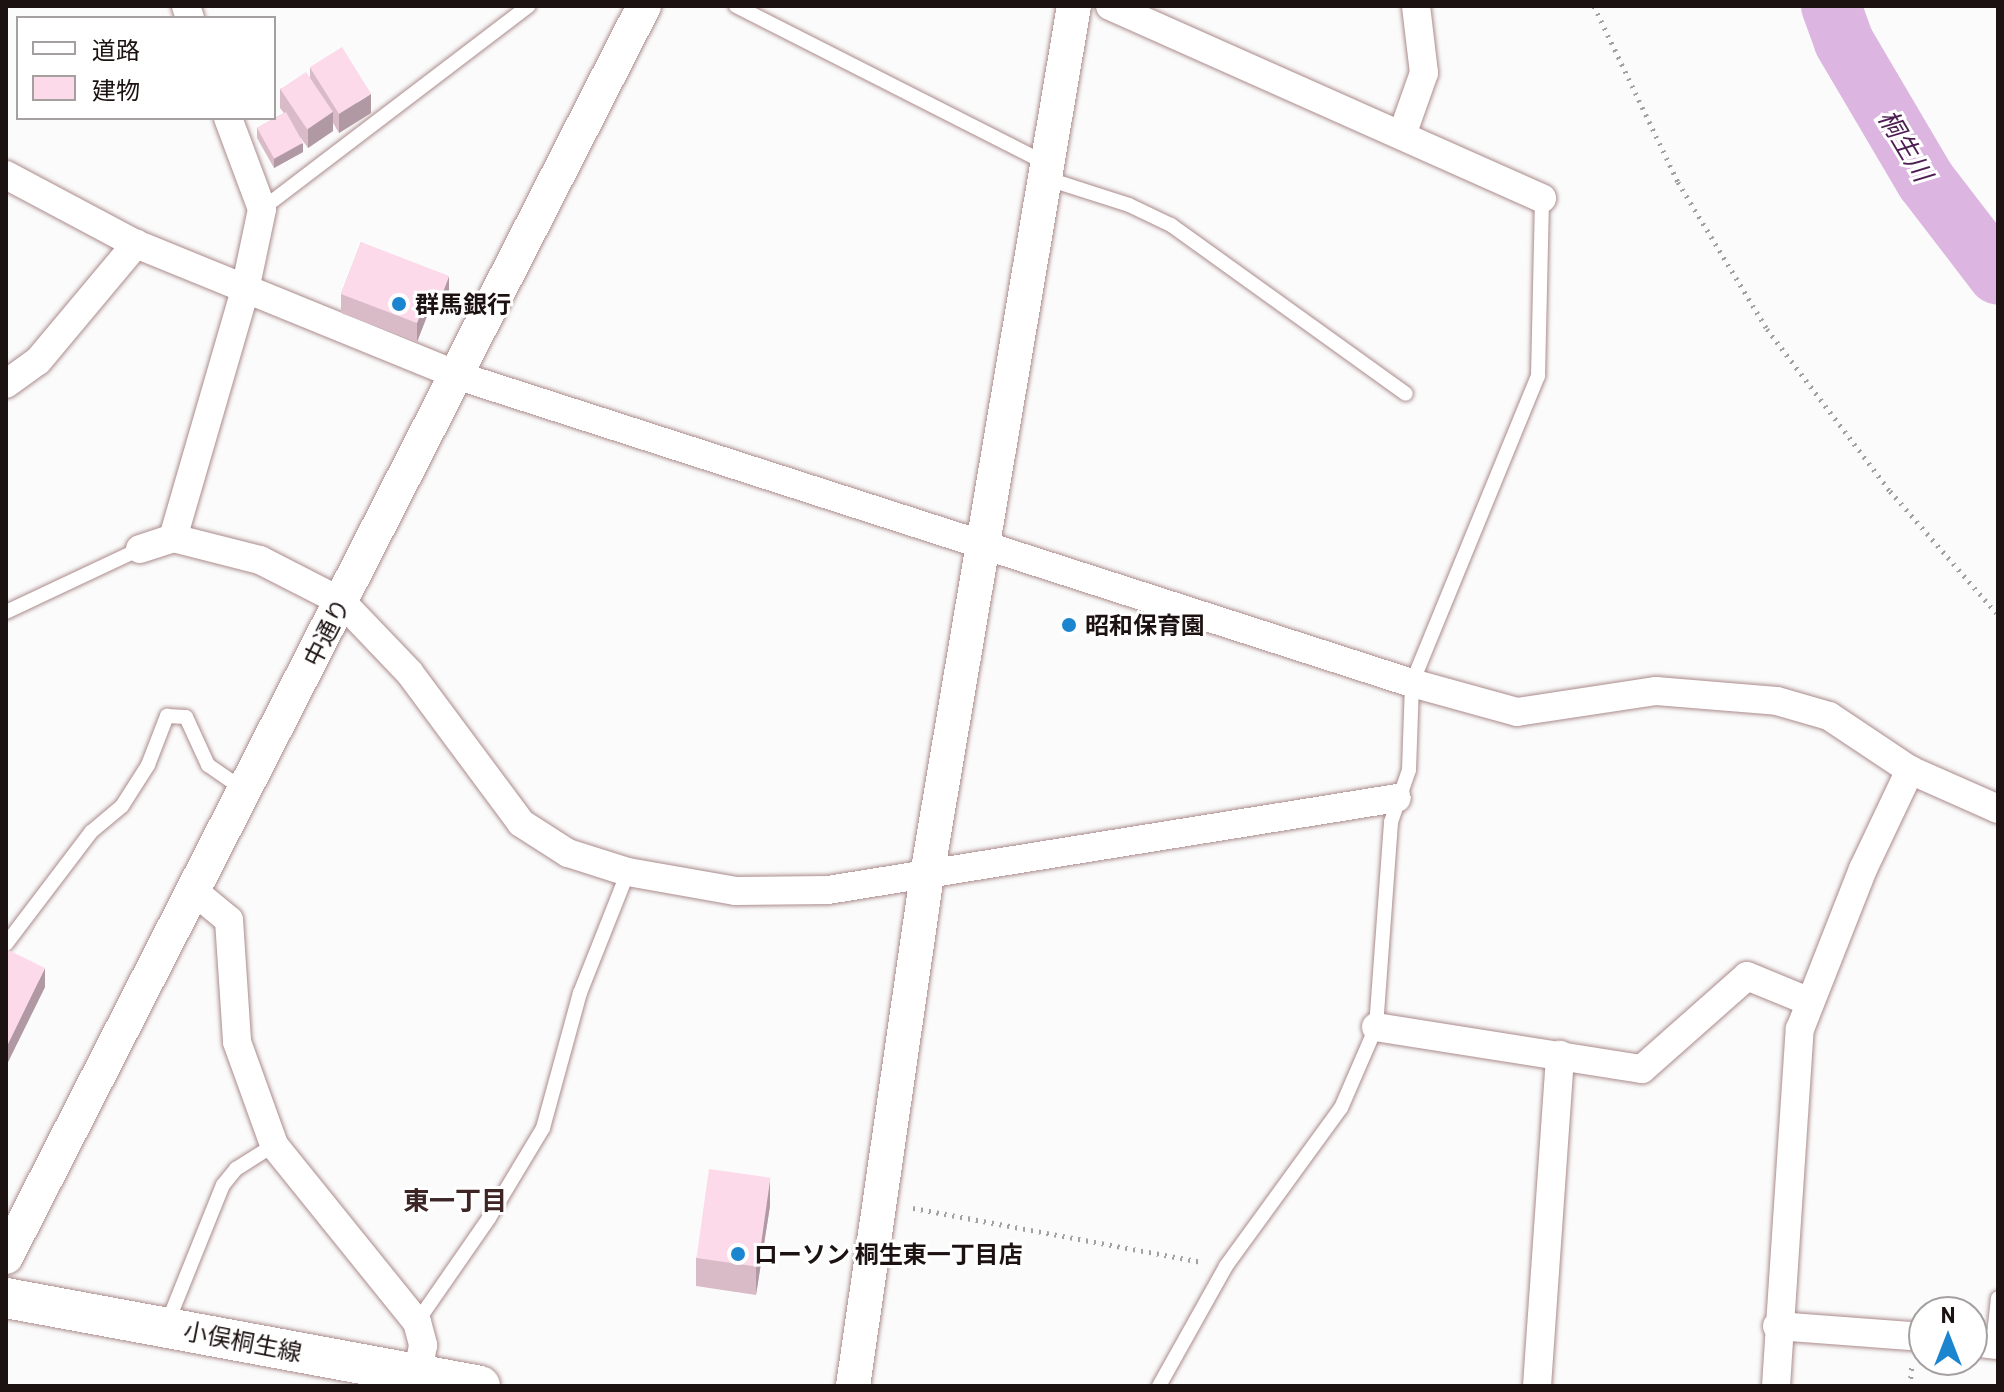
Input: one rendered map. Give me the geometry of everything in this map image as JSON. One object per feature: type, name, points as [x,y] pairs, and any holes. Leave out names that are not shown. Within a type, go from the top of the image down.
[{"type":"main road","name":"小俣桐生線","points":[[6,1298],[167,1327],[348,1368],[418,1374],[469,1385]]},
{"type":"street","name":"中通り","points":[[6,1257],[459,376],[644,6]]},
{"type":"street","points":[[853,1386],[927,875],[1043,169],[1074,6]]},
{"type":"street","points":[[1110,6],[1542,198]]},
{"type":"street","points":[[1402,135],[1424,73],[1416,6]]},
{"type":"street","points":[[173,538],[245,290],[262,209],[229,120]]},
{"type":"street","points":[[6,175],[136,244],[459,376],[1412,683],[1517,712],[1656,691],[1777,701],[1829,716],[1910,770],[1998,809]]},
{"type":"street","points":[[6,384],[38,361],[136,244]]},
{"type":"street","points":[[140,549],[173,538],[260,560],[342,602],[409,672],[521,823],[568,853],[628,872],[736,891],[828,890],[1397,798]]},
{"type":"street","points":[[1776,1386],[1777,1326],[1800,1029],[1863,869],[1910,770]]},
{"type":"street","points":[[195,892],[229,920],[237,1042],[274,1145],[417,1322],[423,1345],[418,1374]]},
{"type":"street","points":[[1376,1027],[1642,1069],[1747,976],[1810,1002]]},
{"type":"street","points":[[1537,1386],[1560,1055]]},
{"type":"street","points":[[1777,1326],[1908,1336]]},
{"type":"lane","points":[[262,209],[528,6]]},
{"type":"lane","points":[[736,6],[1043,169],[1171,225],[1406,394]]},
{"type":"lane","points":[[1159,1386],[1226,1266],[1341,1108],[1376,1027],[1397,798],[1409,770],[1412,683],[1538,376],[1542,198]]},
{"type":"lane","points":[[6,612],[140,549]]},
{"type":"lane","points":[[6,944],[91,832],[122,806],[148,765],[167,716],[186,717],[215,774],[244,791]]},
{"type":"lane","points":[[417,1322],[489,1218],[543,1128],[580,993],[628,872]]},
{"type":"lane","points":[[167,1327],[223,1185],[236,1169],[274,1145]]},
{"type":"lane","points":[[1988,1344],[1998,1298]]},
{"type":"path","points":[[1594,6],[1678,182],[1767,329],[1890,491],[1998,615]]},
{"type":"path","points":[[880,1202],[1226,1266]]},
{"type":"building","points":[[342,47],[371,94],[339,114],[310,67]]},
{"type":"building","points":[[306,72],[333,112],[307,129],[280,89]]},
{"type":"building","points":[[286,112],[303,143],[274,159],[257,128]]},
{"type":"building","points":[[361,242],[449,276],[441,297],[429,292],[417,323],[341,294]]},
{"type":"building","points":[[6,949],[45,968],[8,1044],[6,1043]]},
{"type":"building","points":[[709,1169],[770,1178],[758,1267],[696,1258]]},
{"type":"waterway","name":"桐生川","points":[[1831,6],[1844,42],[1926,181],[1998,275]]},
{"type":"place","name":"群馬銀行","points":[[399,304]]},
{"type":"place","name":"昭和保育園","points":[[1069,625]]},
{"type":"place","name":"ローソン 桐生東一丁目店","points":[[738,1254]]},
{"type":"district","name":"東一丁目","points":[[455,1200]]}]
